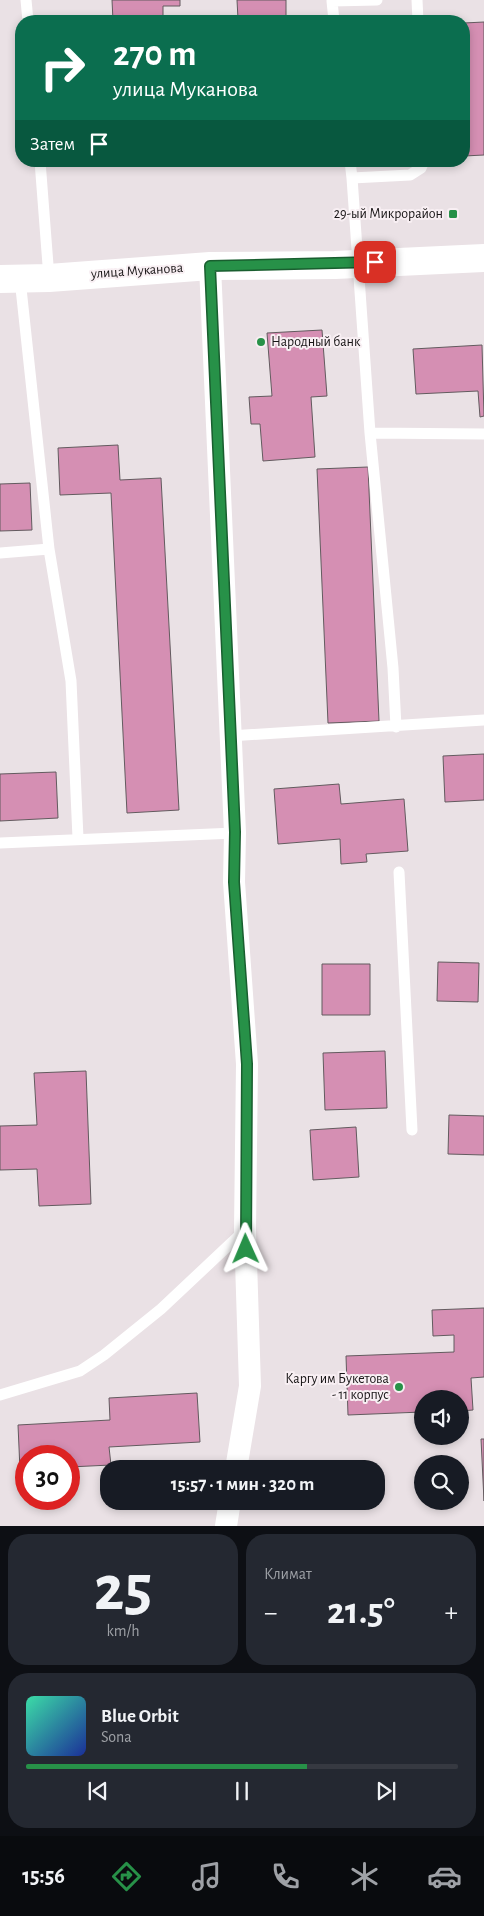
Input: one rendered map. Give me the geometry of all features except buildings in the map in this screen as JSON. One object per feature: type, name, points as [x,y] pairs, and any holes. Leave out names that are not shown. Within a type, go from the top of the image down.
[{"type":"main road","name":"улица Муканова","points":[[10,279],[49,278],[210,266],[484,258]]},
{"type":"street","points":[[210,266],[235,832],[234,882],[247,1064],[245,1230],[250,1386],[238,1460]]},
{"type":"street","points":[[226,1526],[229,1510]]},
{"type":"lane","points":[[26,0],[27,15]]},
{"type":"lane","points":[[333,15],[332,0],[377,0]]},
{"type":"lane","points":[[416,0],[417,15]]},
{"type":"lane","points":[[40,167],[49,278]]},
{"type":"lane","points":[[351,167],[370,433],[393,668],[396,727]]},
{"type":"lane","points":[[352,178],[410,175],[421,167]]},
{"type":"lane","points":[[10,279],[49,549],[71,681],[78,838]]},
{"type":"lane","points":[[370,433],[484,434]]},
{"type":"lane","points":[[0,553],[49,549]]},
{"type":"lane","points":[[230,736],[484,720]]},
{"type":"lane","points":[[0,843],[235,832]]},
{"type":"lane","points":[[399,872],[412,1130]]},
{"type":"lane","points":[[0,1395],[80,1372],[160,1309],[245,1230]]},
{"type":"place","name":"29-ый Микрорайон","points":[[453,214]]},
{"type":"place","name":"Народный банк","points":[[261,342]]},
{"type":"place","name":"Каргу им Букетова - 11 корпус","points":[[399,1387]]},
{"type":"route","points":[[246,1249],[247,1064],[234,882],[235,832],[210,266],[335,265],[375,262]]}]
